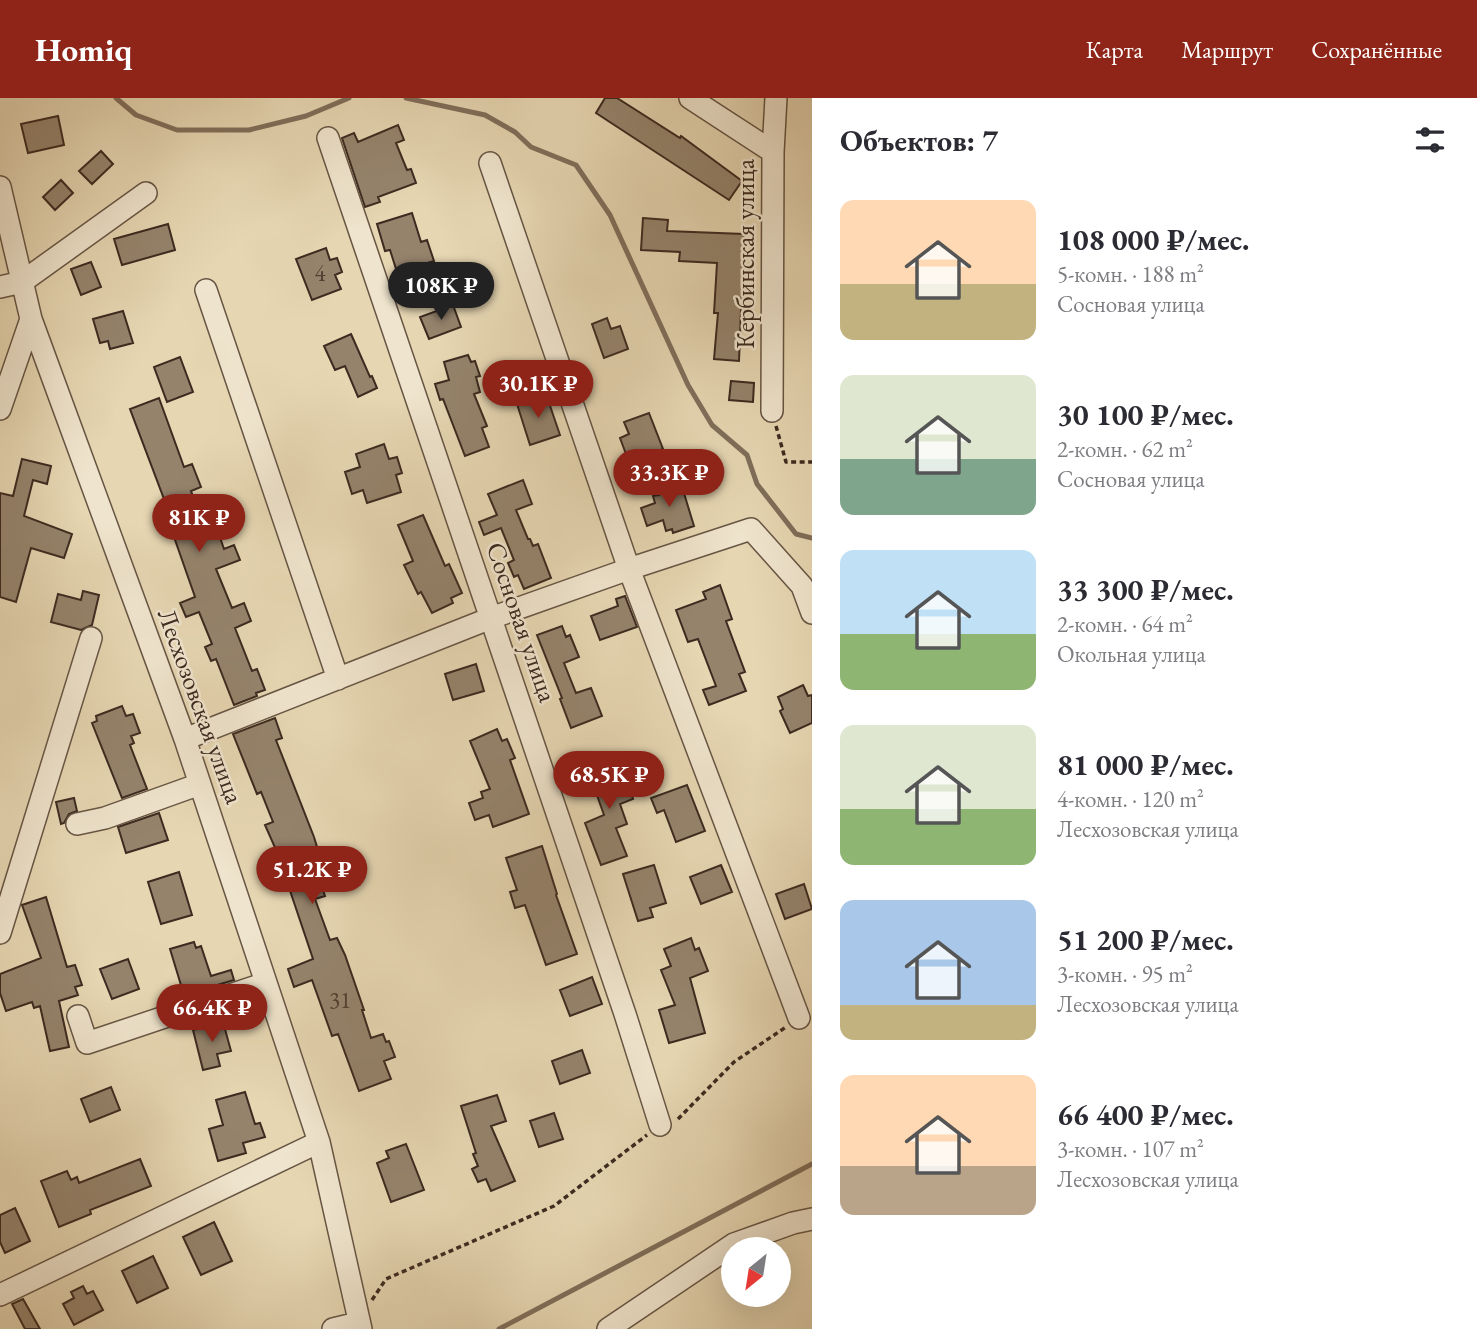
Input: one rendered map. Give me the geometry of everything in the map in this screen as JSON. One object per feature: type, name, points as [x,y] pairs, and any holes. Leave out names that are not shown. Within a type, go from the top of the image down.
[{"type":"street","points":[[690,98],[773,152]]},
{"type":"street","name":"Кербинская улица","points":[[772,411],[775,98]]},
{"type":"street","name":"Сосновая улица","points":[[328,138],[621,1001],[660,1125]]},
{"type":"street","points":[[490,163],[629,569],[799,1018]]},
{"type":"street","name":"Лесхозовская улица","points":[[0,187],[31,319],[185,739],[319,1142],[359,1326]]},
{"type":"street","points":[[0,287],[22,282],[146,193]]},
{"type":"street","points":[[206,290],[338,679]]},
{"type":"street","points":[[0,409],[31,319]]},
{"type":"street","points":[[185,739],[491,618],[751,529],[802,586],[812,613]]},
{"type":"street","points":[[0,933],[91,638]]},
{"type":"street","points":[[76,824],[104,818],[200,784]]},
{"type":"street","points":[[78,1016],[87,1042],[266,982]]},
{"type":"street","points":[[0,1295],[319,1142]]},
{"type":"street","points":[[608,1329],[734,1244],[812,1219]]},
{"type":"street","points":[[332,1329],[359,1326]]},
{"type":"path","points":[[772,411],[786,462],[812,462]]},
{"type":"path","points":[[359,1326],[386,1279],[554,1206],[660,1125],[677,1120],[734,1062],[799,1018]]},
{"type":"building","points":[[605,98],[617,98],[680,138],[681,136],[742,181],[729,200],[596,113]]},
{"type":"building","points":[[58,116],[64,145],[28,153],[21,124]]},
{"type":"building","points":[[398,125],[404,140],[396,143],[407,170],[411,169],[416,183],[378,197],[380,202],[365,207],[342,138],[354,133],[358,142]]},
{"type":"building","points":[[101,151],[113,164],[92,184],[79,171]]},
{"type":"building","points":[[61,180],[73,193],[55,210],[43,197]]},
{"type":"building","points":[[412,213],[421,242],[427,240],[434,261],[397,272],[390,250],[385,251],[377,224]]},
{"type":"building","points":[[643,218],[668,220],[667,231],[744,234],[739,361],[714,359],[718,313],[714,313],[717,263],[679,261],[680,252],[641,250]]},
{"type":"building","points":[[168,224],[175,250],[122,265],[114,239]]},
{"type":"building","points":[[326,248],[330,260],[337,258],[342,272],[335,275],[341,289],[312,300],[296,259]]},
{"type":"building","points":[[91,262],[101,287],[81,295],[71,269]]},
{"type":"building","points":[[453,305],[461,327],[429,339],[420,317]]},
{"type":"building","points":[[123,311],[133,343],[110,349],[108,341],[100,343],[93,319]]},
{"type":"building","points":[[607,318],[611,329],[620,326],[628,349],[604,358],[592,324]]},
{"type":"building","points":[[351,334],[377,388],[358,397],[345,366],[335,370],[324,346]]},
{"type":"building","points":[[468,355],[471,362],[475,361],[480,376],[476,377],[480,392],[474,394],[487,426],[482,428],[489,447],[465,456],[435,384],[449,380],[444,362]]},
{"type":"building","points":[[180,357],[193,392],[167,402],[154,367]]},
{"type":"building","points":[[731,381],[754,383],[753,402],[729,400]]},
{"type":"building","points":[[546,394],[560,435],[530,445],[517,404]]},
{"type":"building","points":[[159,398],[184,467],[192,464],[201,487],[191,491],[204,527],[215,523],[224,549],[234,545],[240,560],[216,569],[232,608],[244,603],[251,621],[235,628],[252,671],[257,669],[265,690],[234,705],[216,659],[211,661],[205,647],[212,644],[199,612],[186,617],[180,603],[195,597],[174,537],[178,536],[130,409]]},
{"type":"building","points":[[649,413],[663,449],[636,459],[633,451],[626,454],[620,438],[629,434],[624,422]]},
{"type":"building","points":[[384,444],[389,459],[397,457],[402,473],[396,475],[401,492],[367,503],[363,490],[352,494],[345,472],[360,467],[356,454]]},
{"type":"building","points":[[22,459],[51,466],[47,484],[33,480],[24,516],[72,534],[64,558],[31,548],[16,602],[0,597],[0,493],[13,496]]},
{"type":"building","points":[[523,480],[532,504],[516,510],[528,539],[533,546],[538,544],[551,578],[524,589],[518,575],[514,577],[508,563],[514,560],[501,528],[484,535],[479,522],[497,515],[488,494]]},
{"type":"building","points":[[672,480],[676,492],[683,490],[694,526],[673,533],[672,529],[666,531],[663,520],[647,526],[641,508],[655,503],[653,496],[659,495],[655,485]]},
{"type":"building","points":[[423,515],[445,566],[449,564],[462,593],[451,598],[453,603],[432,613],[421,592],[418,594],[404,565],[413,561],[398,525]]},
{"type":"building","points":[[720,585],[732,619],[726,621],[745,672],[739,674],[746,691],[709,705],[703,690],[716,686],[698,639],[688,642],[676,610],[706,599],[703,592]]},
{"type":"building","points":[[83,591],[99,595],[92,625],[81,630],[51,622],[58,594],[81,600]]},
{"type":"building","points":[[625,596],[637,627],[600,640],[591,616],[618,606],[616,599]]},
{"type":"building","points":[[562,626],[566,637],[570,635],[579,657],[564,663],[576,693],[591,688],[602,716],[571,728],[537,635]]},
{"type":"building","points":[[476,664],[484,691],[453,700],[445,674]]},
{"type":"building","points":[[803,685],[808,696],[812,695],[812,723],[790,733],[780,711],[783,709],[778,697]]},
{"type":"building","points":[[122,706],[126,716],[133,714],[140,733],[131,736],[134,743],[130,745],[147,789],[122,798],[92,723],[97,721],[96,716]]},
{"type":"building","points":[[275,718],[282,738],[276,740],[314,837],[325,873],[318,875],[325,896],[315,899],[330,940],[337,938],[345,955],[371,1038],[383,1034],[395,1057],[384,1061],[391,1079],[359,1091],[338,1034],[332,1036],[312,980],[294,987],[288,969],[313,959],[277,852],[265,825],[273,822],[261,792],[257,794],[233,734]]},
{"type":"building","points":[[497,729],[502,741],[507,739],[515,758],[510,760],[529,814],[493,827],[489,815],[475,820],[469,803],[483,798],[481,792],[490,789],[470,741]]},
{"type":"building","points":[[619,759],[633,799],[620,804],[627,824],[616,828],[627,856],[601,865],[585,823],[604,815],[588,770]]},
{"type":"building","points":[[687,785],[705,831],[676,842],[664,810],[657,813],[651,798]]},
{"type":"building","points":[[74,798],[77,811],[69,814],[61,824],[56,802]]},
{"type":"building","points":[[159,813],[168,840],[126,853],[118,827]]},
{"type":"building","points":[[542,846],[577,954],[546,965],[525,905],[515,908],[510,892],[517,890],[506,858]]},
{"type":"building","points":[[654,865],[666,903],[650,908],[653,917],[638,921],[623,874]]},
{"type":"building","points":[[721,865],[732,892],[701,904],[690,877]]},
{"type":"building","points":[[179,872],[192,915],[161,924],[148,882]]},
{"type":"building","points":[[804,884],[812,909],[785,919],[776,894]]},
{"type":"building","points":[[46,897],[67,967],[75,965],[82,985],[75,987],[78,995],[59,1001],[69,1047],[50,1051],[40,1006],[34,1008],[32,1002],[6,1011],[0,993],[0,974],[41,958],[22,905]]},
{"type":"building","points":[[691,938],[695,950],[699,948],[708,971],[690,978],[705,1033],[669,1043],[659,1010],[675,1005],[661,970],[671,966],[664,949]]},
{"type":"building","points":[[194,942],[196,948],[201,946],[211,976],[231,970],[234,980],[184,995],[170,949]]},
{"type":"building","points":[[128,959],[139,989],[112,999],[100,969]]},
{"type":"building","points":[[592,977],[602,1004],[570,1016],[560,990]]},
{"type":"building","points":[[223,1022],[231,1051],[217,1054],[220,1066],[203,1070],[193,1030]]},
{"type":"building","points":[[582,1050],[590,1073],[560,1084],[552,1061]]},
{"type":"building","points":[[111,1087],[120,1110],[90,1122],[81,1099]]},
{"type":"building","points":[[245,1092],[255,1124],[260,1123],[265,1137],[243,1143],[246,1153],[218,1161],[209,1129],[223,1125],[216,1100]]},
{"type":"building","points":[[497,1095],[506,1121],[491,1126],[515,1181],[491,1191],[486,1179],[478,1182],[472,1169],[478,1166],[473,1154],[476,1153],[461,1106]]},
{"type":"building","points":[[554,1113],[563,1139],[539,1147],[530,1121]]},
{"type":"building","points":[[406,1144],[424,1190],[391,1202],[377,1163],[389,1158],[386,1151]]},
{"type":"building","points":[[140,1159],[151,1186],[90,1210],[91,1214],[59,1227],[41,1181],[67,1171],[71,1180],[77,1177],[79,1183]]},
{"type":"building","points":[[15,1208],[30,1241],[5,1253],[0,1242],[0,1215]]},
{"type":"building","points":[[214,1222],[232,1261],[201,1275],[183,1237]]},
{"type":"building","points":[[153,1256],[168,1288],[137,1303],[122,1271]]},
{"type":"building","points":[[83,1286],[87,1294],[93,1291],[103,1310],[74,1325],[63,1304],[74,1298],[71,1292]]},
{"type":"building","points":[[23,1299],[40,1329],[25,1329],[12,1304]]},
{"type":"waterway","points":[[116,98],[136,115],[177,130],[249,130],[306,116],[349,98]]},
{"type":"waterway","points":[[406,98],[485,115],[515,132],[531,147],[576,165],[610,215],[688,385],[712,425],[747,455],[757,484],[796,534],[812,538]]},
{"type":"waterway","points":[[499,1329],[812,1164]]}]
